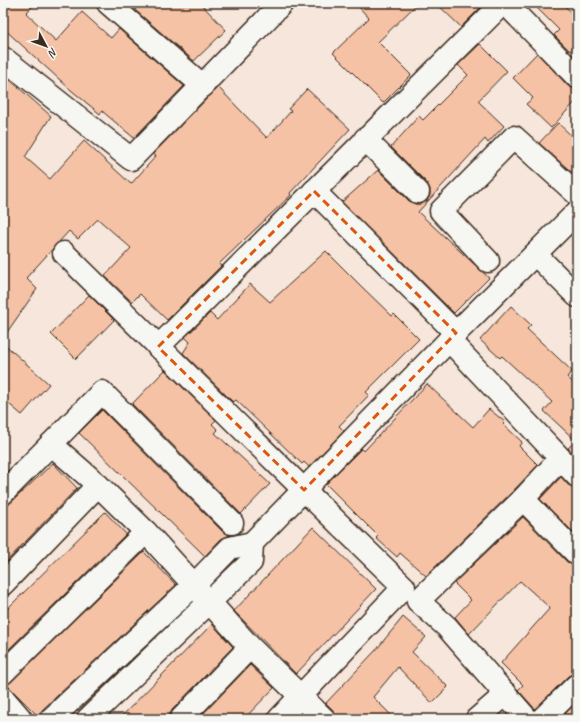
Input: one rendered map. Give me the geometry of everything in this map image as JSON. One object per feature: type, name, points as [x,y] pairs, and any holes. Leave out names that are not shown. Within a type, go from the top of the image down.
[{"type":"street","points":[[108,3],[203,86]]},
{"type":"street","points":[[3,58],[131,159],[282,3]]},
{"type":"street","points":[[158,347],[365,139],[504,3],[577,77]]},
{"type":"street","points":[[488,261],[441,211],[514,137],[577,194]]},
{"type":"street","points":[[365,139],[418,192]]},
{"type":"street","points":[[314,191],[452,336],[560,459],[577,476]]},
{"type":"street","points":[[51,719],[193,586],[230,548],[252,543],[452,336],[577,212]]},
{"type":"street","points":[[64,253],[304,490],[447,627],[527,719]]},
{"type":"street","points":[[535,254],[577,296]]},
{"type":"street","points":[[3,493],[102,392],[232,523]]},
{"type":"street","points":[[51,444],[98,484],[146,532],[193,586],[250,647],[324,719]]},
{"type":"street","points":[[279,719],[300,697],[411,594],[523,499],[560,459]]},
{"type":"street","points":[[3,584],[98,484]]},
{"type":"street","points":[[523,499],[577,554]]},
{"type":"street","points":[[3,673],[146,532]]},
{"type":"street","points":[[88,719],[251,562],[252,543]]},
{"type":"street","points":[[181,719],[250,647]]},
{"type":"street","points":[[542,719],[577,684]]},
{"type":"street","points":[[477,719],[506,694]]},
{"type":"street","points":[[3,698],[21,719]]},
{"type":"highlighted area","points":[[314,191],[456,333],[304,490],[158,347]]},
{"type":"building","points":[[3,3],[36,3],[26,13],[56,41],[82,12],[111,38],[119,29],[184,86],[134,138],[102,111],[100,114],[71,90],[3,28]]},
{"type":"building","points":[[141,3],[200,3],[226,30],[194,61],[135,10]]},
{"type":"building","points":[[355,3],[418,3],[378,42],[411,75],[383,103],[333,53],[369,18]]},
{"type":"building","points":[[436,3],[485,3],[461,27]]},
{"type":"building","points":[[532,3],[562,3],[574,15],[577,11],[577,48],[575,46],[570,51],[554,35],[559,30]]},
{"type":"building","points":[[480,44],[507,71],[478,101],[504,126],[488,143],[485,139],[418,212],[489,278],[454,313],[342,202],[378,170],[409,201],[415,204],[421,204],[427,201],[430,195],[430,189],[427,183],[391,147],[419,116],[423,120],[468,75],[458,65]]},
{"type":"building","points":[[537,53],[568,86],[577,89],[577,100],[551,128],[526,104],[533,98],[513,78]]},
{"type":"building","points":[[3,74],[51,116],[25,157],[50,179],[84,141],[131,184],[156,156],[153,154],[218,87],[267,138],[291,111],[288,109],[307,89],[350,129],[290,193],[291,195],[219,264],[221,266],[167,320],[140,294],[132,302],[105,276],[131,248],[98,219],[78,239],[69,231],[26,278],[37,289],[3,338]]},
{"type":"building","points":[[558,123],[577,141],[577,177],[539,143]]},
{"type":"building","points":[[326,251],[392,316],[394,314],[419,339],[366,392],[369,395],[339,426],[344,431],[309,467],[304,462],[302,464],[236,400],[233,402],[183,353],[190,342],[185,337],[210,313],[217,320],[250,284],[270,302]]},
{"type":"building","points":[[89,295],[114,320],[76,359],[51,334]]},
{"type":"building","points":[[511,306],[531,325],[527,329],[572,371],[567,377],[577,386],[577,458],[568,448],[576,441],[544,411],[552,402],[502,356],[500,358],[480,340]]},
{"type":"building","points":[[3,343],[49,384],[22,415],[3,399]]},
{"type":"building","points":[[165,370],[216,420],[212,424],[218,430],[215,433],[270,484],[241,514],[132,404]]},
{"type":"building","points":[[427,384],[473,427],[489,409],[505,422],[503,424],[522,442],[519,446],[538,465],[426,576],[400,553],[397,557],[376,538],[378,536],[326,484],[361,449],[364,451]]},
{"type":"building","points":[[102,410],[223,532],[230,535],[221,539],[205,556],[79,433]]},
{"type":"building","points":[[53,463],[77,488],[3,565],[3,510]]},
{"type":"building","points":[[561,477],[568,485],[577,488],[577,536],[540,499]]},
{"type":"building","points":[[105,512],[126,534],[3,655],[3,613]]},
{"type":"building","points":[[523,517],[568,563],[577,566],[577,673],[568,676],[535,709],[518,690],[523,685],[501,663],[550,608],[520,581],[469,634],[455,617],[471,600],[454,583]]},
{"type":"building","points":[[313,527],[376,589],[296,674],[234,611]]},
{"type":"building","points":[[144,552],[176,585],[42,710],[39,717],[7,685]]},
{"type":"building","points":[[403,617],[426,637],[412,652],[448,687],[432,703],[398,667],[373,697],[395,719],[336,719],[333,710],[326,703],[376,650]]},
{"type":"building","points":[[212,624],[233,647],[172,710],[169,719],[119,719]]},
{"type":"building","points":[[250,665],[274,688],[244,719],[198,719]]},
{"type":"building","points":[[577,702],[577,719],[560,719]]}]
